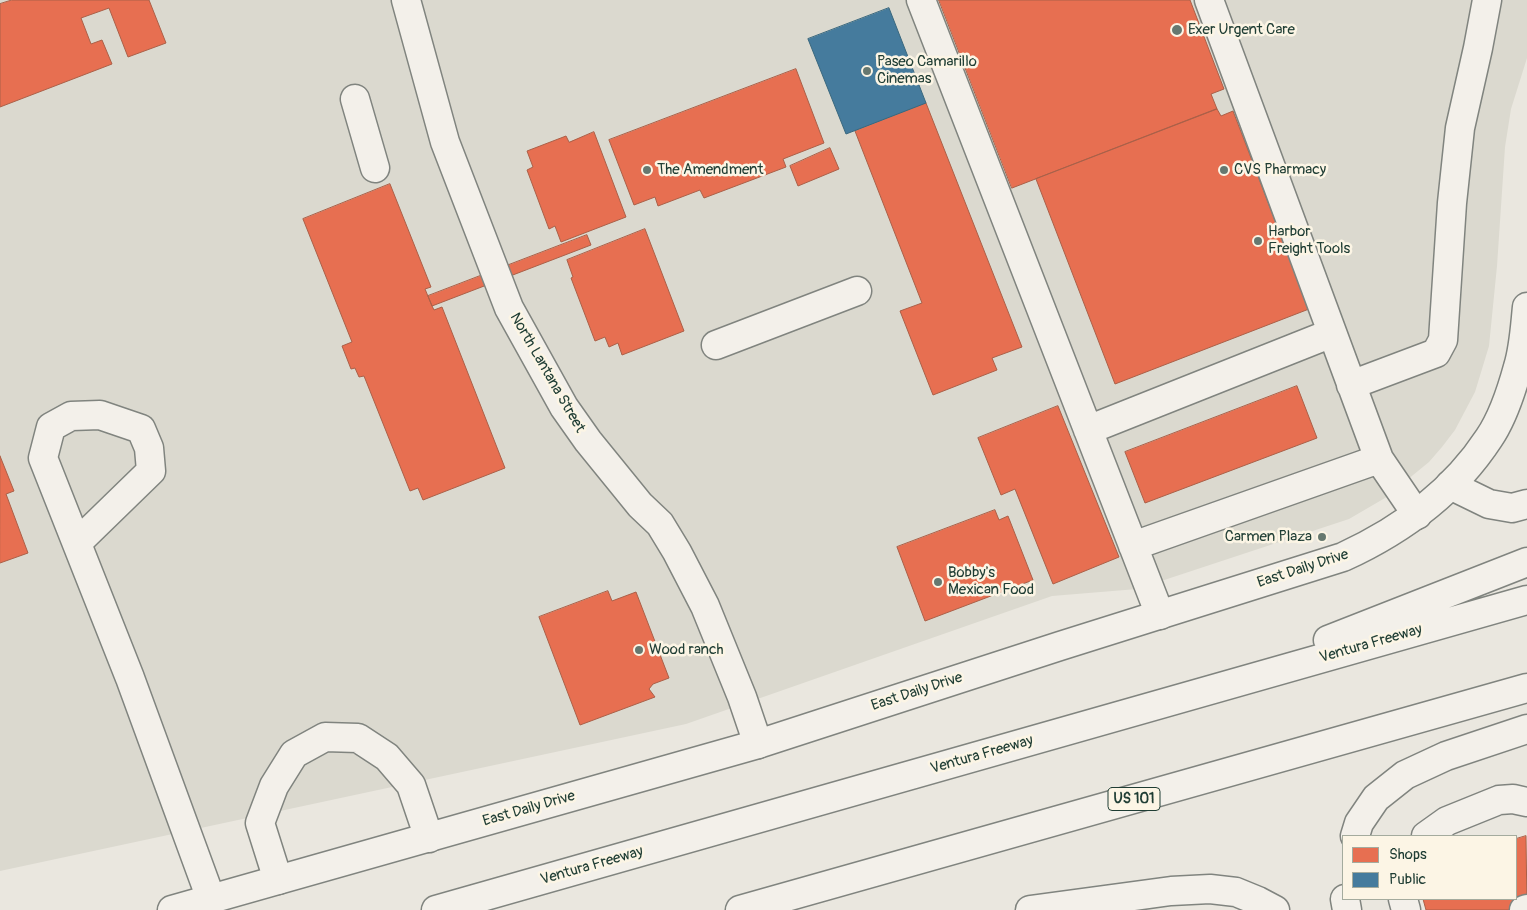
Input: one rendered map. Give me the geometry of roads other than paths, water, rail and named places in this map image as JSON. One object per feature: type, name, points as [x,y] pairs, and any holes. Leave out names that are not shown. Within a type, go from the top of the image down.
[{"type":"main road","name":"North Lantana Street","points":[[406,0],[445,142],[509,308],[569,414],[588,441],[640,505],[660,524],[677,552],[705,606],[742,697],[758,744]]},
{"type":"main road","points":[[921,0],[1160,615]]},
{"type":"main road","points":[[1208,0],[1379,459],[1417,515]]},
{"type":"main road","points":[[1351,385],[1436,353],[1443,340],[1452,203],[1460,128],[1487,0]]},
{"type":"main road","points":[[355,99],[375,168]]},
{"type":"main road","points":[[716,345],[857,291]]},
{"type":"main road","name":"East Daily Drive","points":[[172,910],[758,744],[1343,557],[1375,542],[1417,515],[1450,485],[1490,437],[1519,392],[1519,366],[1527,307]]},
{"type":"main road","points":[[1088,430],[1332,333]]},
{"type":"main road","points":[[77,543],[151,471],[149,448],[141,429],[100,415],[71,416],[51,427],[43,458],[130,678],[211,899]]},
{"type":"main road","points":[[1134,546],[1379,459]]},
{"type":"main road","points":[[1450,485],[1488,504],[1512,508],[1527,504]]},
{"type":"main road","points":[[1180,698],[1527,562]]},
{"type":"main road","name":"Ventura Freeway","points":[[436,910],[1527,600]]},
{"type":"main road","name":"US 101","points":[[740,910],[1527,688]]},
{"type":"main road","points":[[1355,835],[1359,823],[1376,798],[1405,774],[1446,756],[1527,729]]},
{"type":"main road","points":[[278,880],[260,823],[274,786],[294,754],[325,737],[358,738],[387,757],[411,786],[429,838]]},
{"type":"main road","points":[[1427,835],[1447,821],[1499,800],[1512,799],[1527,802]]},
{"type":"main road","points":[[1030,910],[1171,891],[1210,888],[1236,892],[1275,910]]},
{"type":"place","name":"Exer Urgent Care","points":[[1177,30]]},
{"type":"place","name":"Paseo Camarillo Cinemas","points":[[867,71]]},
{"type":"place","name":"The Amendment","points":[[647,170]]},
{"type":"place","name":"CVS Pharmacy","points":[[1224,170]]},
{"type":"place","name":"Harbor Freight Tools","points":[[1258,241]]},
{"type":"place","name":"Carmen Plaza","points":[[1322,537]]},
{"type":"place","name":"Bobby's Mexican Food","points":[[938,582]]},
{"type":"place","name":"Wood ranch","points":[[639,650]]}]
